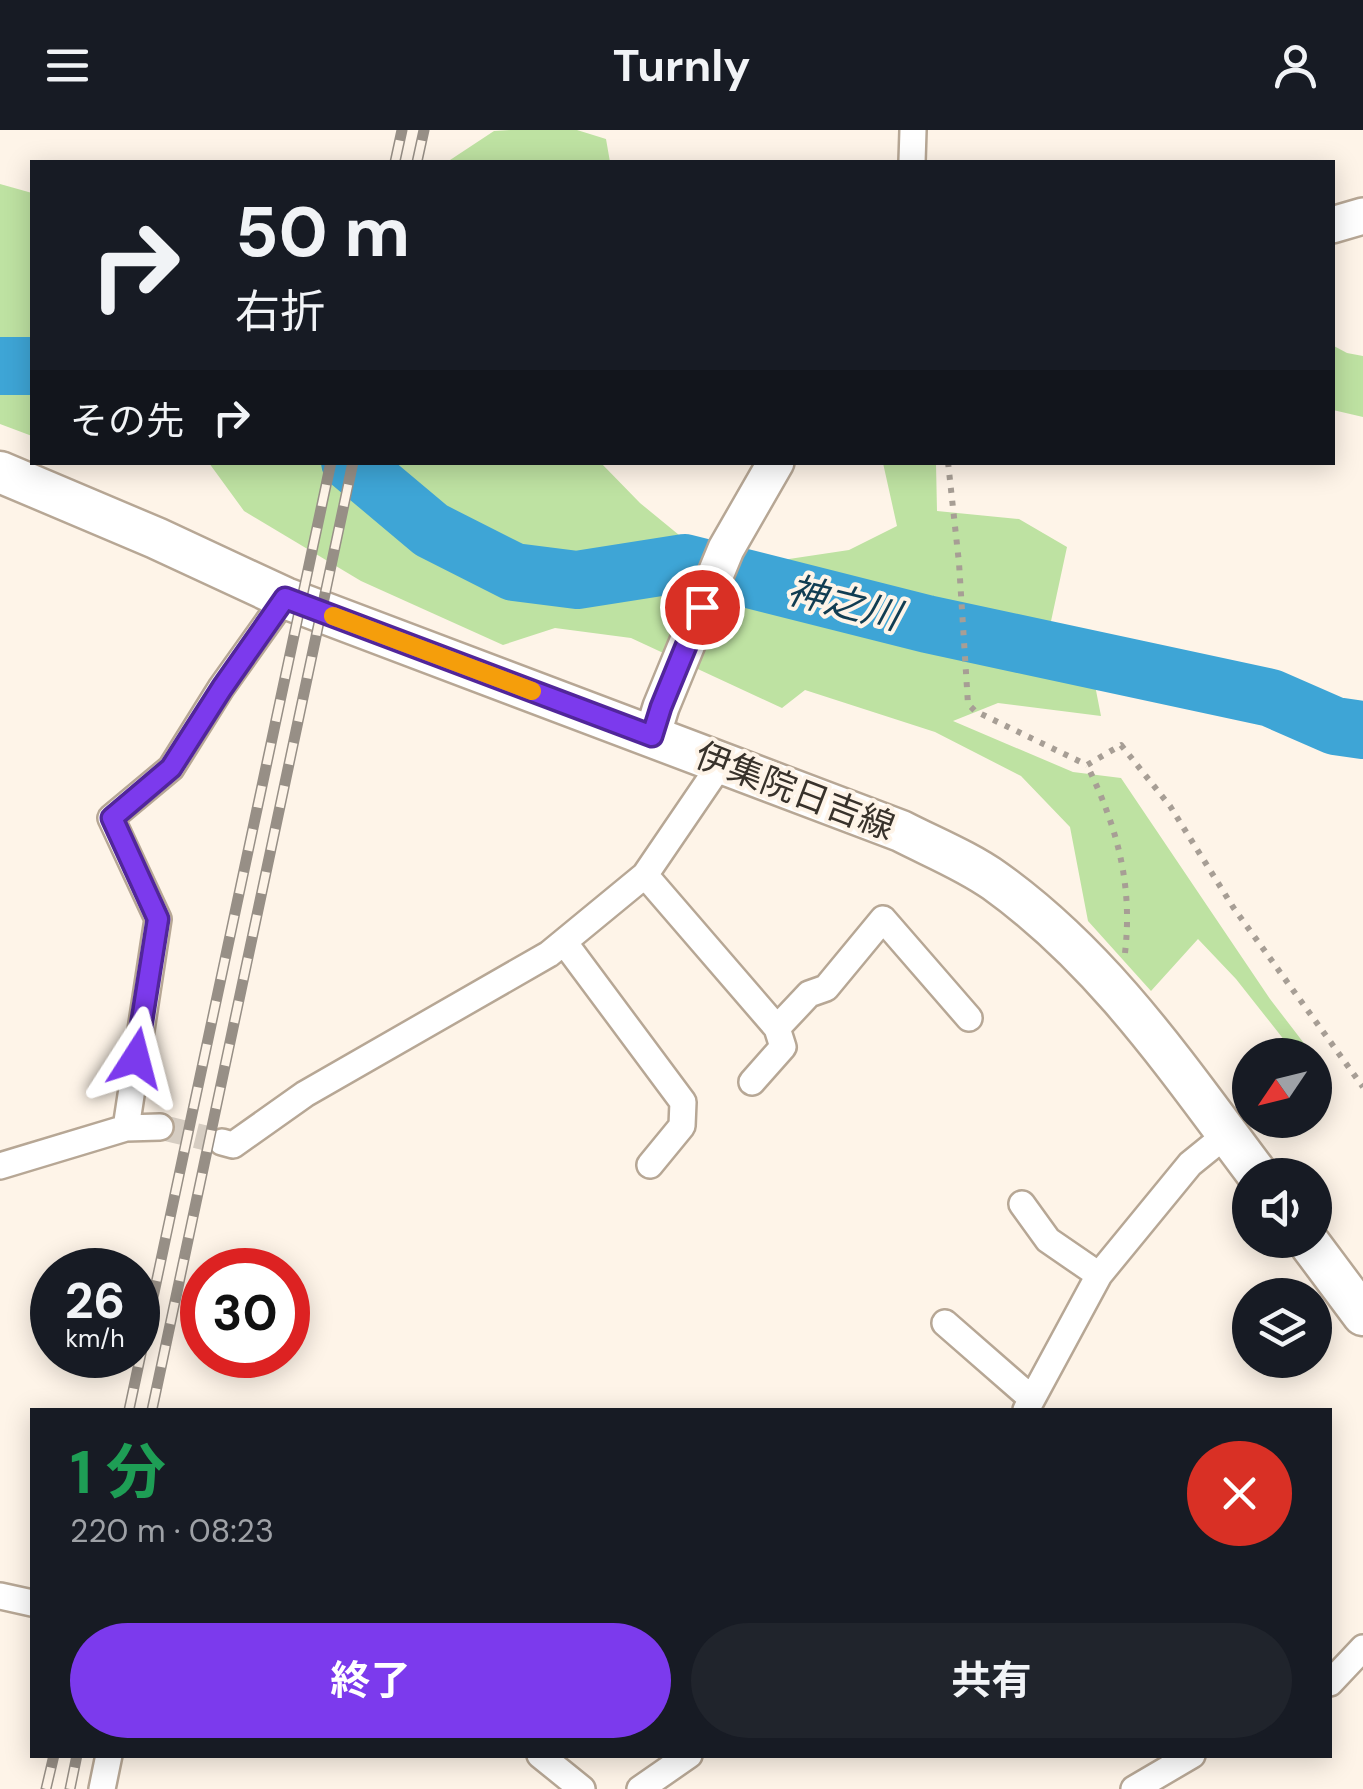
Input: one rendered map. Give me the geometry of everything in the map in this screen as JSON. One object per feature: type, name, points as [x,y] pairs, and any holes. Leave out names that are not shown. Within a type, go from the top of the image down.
[{"type":"main road","name":"伊集院日吉線","points":[[0,472],[285,598],[901,831],[992,879],[1069,940],[1116,990],[1245,1158]]},
{"type":"main road","points":[[1320,1258],[1363,1315]]},
{"type":"street","points":[[912,160],[913,130]]},
{"type":"street","points":[[1335,225],[1363,216]]},
{"type":"street","points":[[652,736],[726,549],[774,465]]},
{"type":"street","points":[[126,1128],[158,919],[112,818],[171,768],[285,598]]},
{"type":"street","points":[[222,1142],[233,1144],[304,1094],[549,954],[645,875],[722,762]]},
{"type":"street","points":[[645,875],[778,1028],[783,1047],[752,1082]]},
{"type":"street","points":[[778,1028],[810,994],[826,988],[884,919],[969,1018]]},
{"type":"street","points":[[564,942],[683,1102],[682,1126],[650,1165]]},
{"type":"street","points":[[0,1166],[126,1128],[160,1127]]},
{"type":"street","points":[[945,1323],[1029,1404],[1099,1275],[1190,1164],[1227,1134]]},
{"type":"street","points":[[1022,1204],[1048,1240],[1099,1275]]},
{"type":"street","points":[[0,1596],[30,1603]]},
{"type":"street","points":[[1332,1681],[1363,1648]]},
{"type":"street","points":[[102,1789],[108,1758]]},
{"type":"street","points":[[544,1758],[582,1789]]},
{"type":"street","points":[[640,1789],[685,1758]]},
{"type":"street","points":[[1134,1789],[1187,1758]]},
{"type":"path","points":[[948,465],[968,704],[974,711],[1087,765],[1110,813],[1126,881],[1126,950],[1116,990]]},
{"type":"path","points":[[1087,765],[1121,745],[1170,806],[1233,907],[1363,1087]]},
{"type":"green space","points":[[577,130],[606,139],[610,160],[450,160],[494,131]]},
{"type":"green space","points":[[0,184],[30,192],[30,435],[0,424]]},
{"type":"green space","points":[[1335,347],[1363,356],[1363,417],[1335,410]]},
{"type":"green space","points":[[210,465],[603,465],[640,503],[690,544],[706,551],[769,562],[849,550],[897,526],[883,465],[936,465],[937,511],[1019,519],[1067,547],[1042,663],[1093,675],[1101,716],[998,703],[953,721],[1073,772],[1121,778],[1300,1038],[1283,1038],[1198,939],[1151,991],[1088,921],[1070,827],[1021,776],[935,732],[805,690],[782,708],[631,638],[555,628],[503,645],[361,581],[244,511]]},
{"type":"waterway","name":"神之川","points":[[0,366],[30,366]]},
{"type":"waterway","name":"神之川","points":[[354,465],[431,530],[514,572],[577,580],[685,563],[927,624],[1271,698],[1335,726],[1363,730]]},
{"type":"tunnel","points":[[160,1127],[222,1142]]},
{"type":"railway","points":[[395,160],[402,130]]},
{"type":"railway","points":[[417,160],[424,130]]},
{"type":"railway","points":[[129,1408],[330,465]]},
{"type":"railway","points":[[152,1408],[352,465]]},
{"type":"railway","points":[[46,1789],[53,1758]]},
{"type":"railway","points":[[70,1789],[76,1758]]},
{"type":"slow traffic","points":[[333,616],[532,691]]},
{"type":"route","points":[[136,1058],[158,919],[112,818],[171,768],[285,598],[652,736],[702,607]]}]
